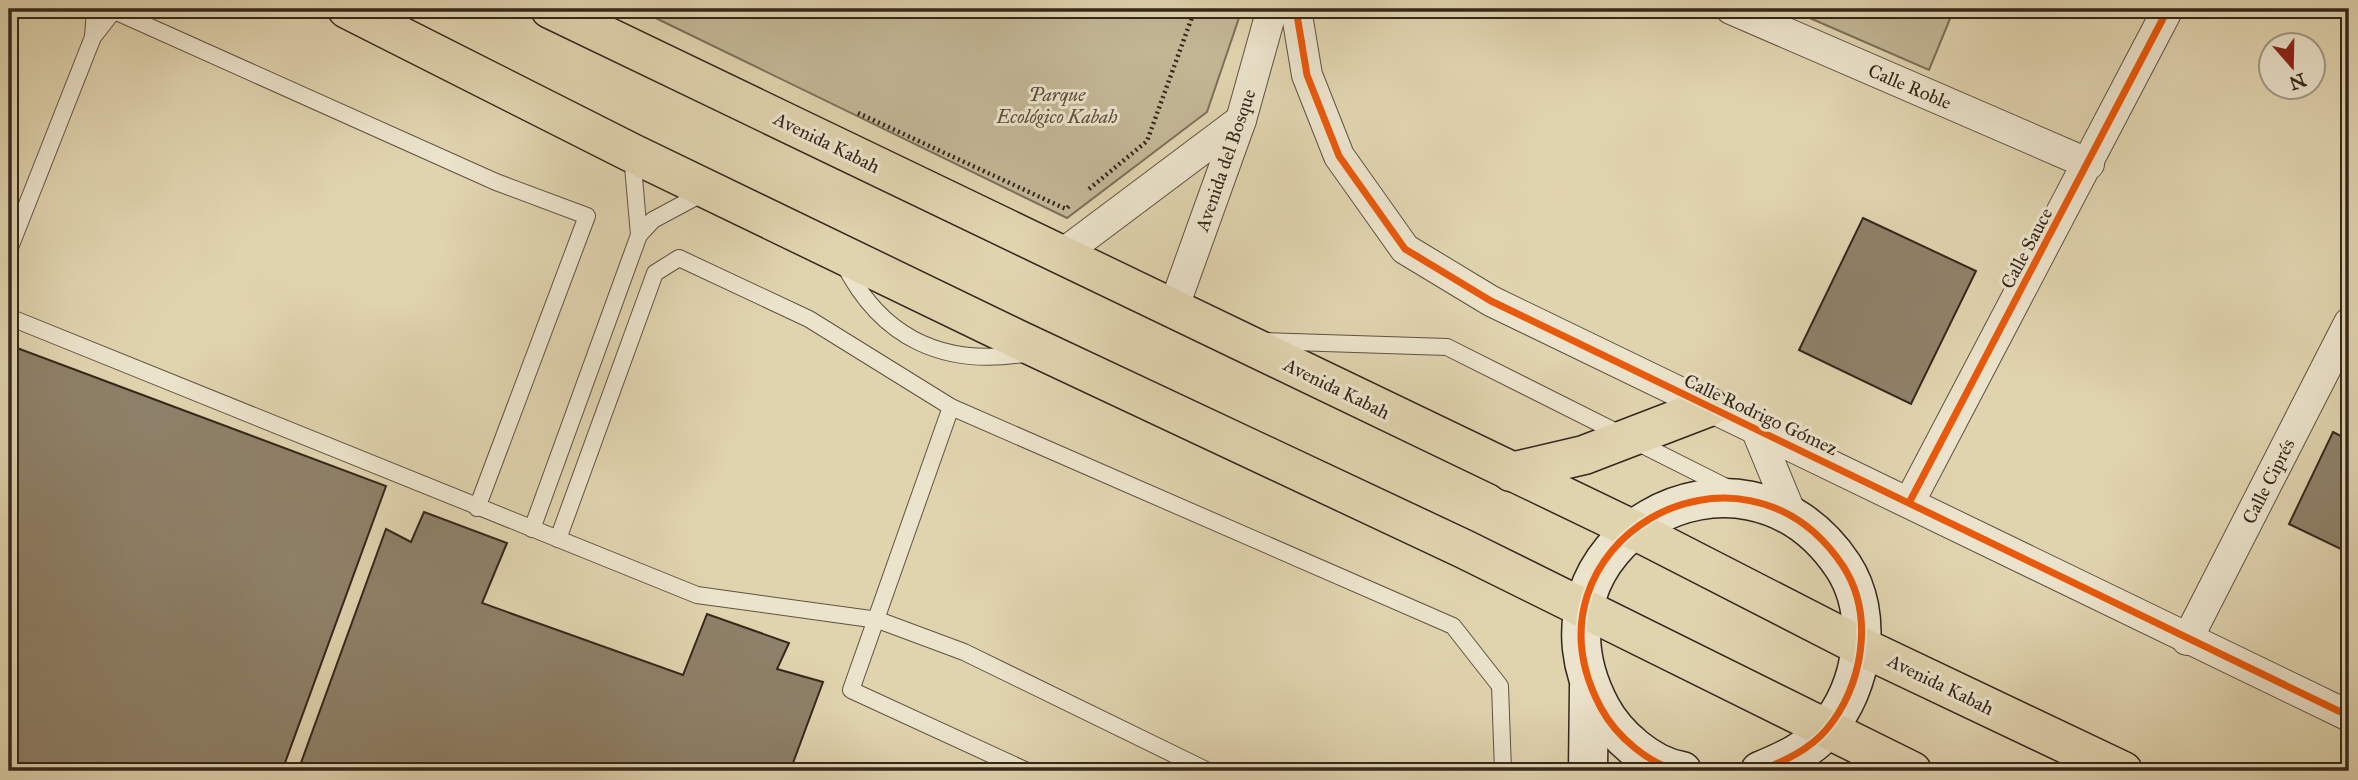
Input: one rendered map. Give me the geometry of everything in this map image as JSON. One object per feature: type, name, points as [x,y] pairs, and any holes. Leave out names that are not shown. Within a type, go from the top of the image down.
[{"type":"main road","points":[[346,9],[632,153],[1044,351],[1464,548],[1912,771]]},
{"type":"main road","name":"Avenida Kabah","points":[[550,9],[1632,529],[1862,647],[2123,771]]},
{"type":"main road","points":[[1511,472],[1584,455],[1709,407]]},
{"type":"street","name":"Avenida del Bosque","points":[[1173,309],[1241,120],[1272,9]]},
{"type":"street","name":"Calle Rodrigo Gómez","points":[[1296,9],[1307,75],[1339,156],[1405,249],[1491,301],[1910,501],[2188,640],[2349,716]]},
{"type":"street","name":"Calle Roble","points":[[1731,9],[2089,164]]},
{"type":"street","name":"Calle Sauce","points":[[1910,501],[2168,9]]},
{"type":"street","points":[[1060,255],[1241,120]]},
{"type":"street","name":"Calle Ciprés","points":[[2188,640],[2349,323]]},
{"type":"street","points":[[1756,429],[1792,516]]},
{"type":"street","points":[[1588,771],[1589,685],[1581,647],[1583,608],[1593,578],[1609,552],[1632,529],[1652,515],[1678,504],[1716,497],[1752,500],[1792,516],[1816,533],[1844,568],[1858,608],[1862,647],[1849,694],[1826,730],[1796,756],[1760,771]]},
{"type":"street","points":[[1589,685],[1609,722],[1639,751],[1682,771]]},
{"type":"lane","points":[[93,37],[95,9]]},
{"type":"lane","points":[[9,250],[93,37],[113,10],[496,182],[587,216],[477,508]]},
{"type":"lane","points":[[632,153],[639,235]]},
{"type":"lane","points":[[532,529],[639,235],[653,220],[709,190]]},
{"type":"lane","points":[[558,539],[655,273],[679,258],[809,319],[951,407],[1453,626],[1500,686],[1503,771]]},
{"type":"lane","points":[[9,317],[697,595],[878,620],[964,652],[1208,771]]},
{"type":"lane","points":[[1237,340],[1447,347],[1633,437],[1752,500]]},
{"type":"lane","points":[[951,407],[878,620],[851,690],[1027,771]]},
{"type":"path","points":[[1086,192],[1147,141],[1195,9]]},
{"type":"path","points":[[856,111],[1066,209],[1076,200]]},
{"type":"green space","name":"Parque Ecológico Kabah","points":[[637,9],[1242,9],[1207,112],[1067,218]]},
{"type":"green space","points":[[1789,9],[1954,9],[1929,70]]},
{"type":"building","points":[[1863,218],[1976,271],[1911,404],[1799,350]]},
{"type":"building","points":[[9,345],[386,486],[282,771],[9,771]]},
{"type":"building","points":[[2333,432],[2349,440],[2349,553],[2289,524]]},
{"type":"building","points":[[424,512],[507,543],[482,603],[683,675],[707,614],[789,643],[777,669],[823,682],[790,771],[298,771],[386,529],[411,542]]},
{"type":"cycle path","points":[[1296,9],[1307,75],[1339,156],[1405,249],[1491,301],[2349,716]]},
{"type":"cycle path","points":[[1910,501],[2168,9]]},
{"type":"cycle path","points":[[1682,771],[1646,756],[1615,729],[1601,708],[1582,649],[1587,595],[1612,551],[1651,518],[1698,500],[1750,501],[1800,521],[1843,566],[1853,585],[1859,606],[1861,628],[1856,672],[1839,713],[1826,730],[1804,749],[1760,771]]}]
